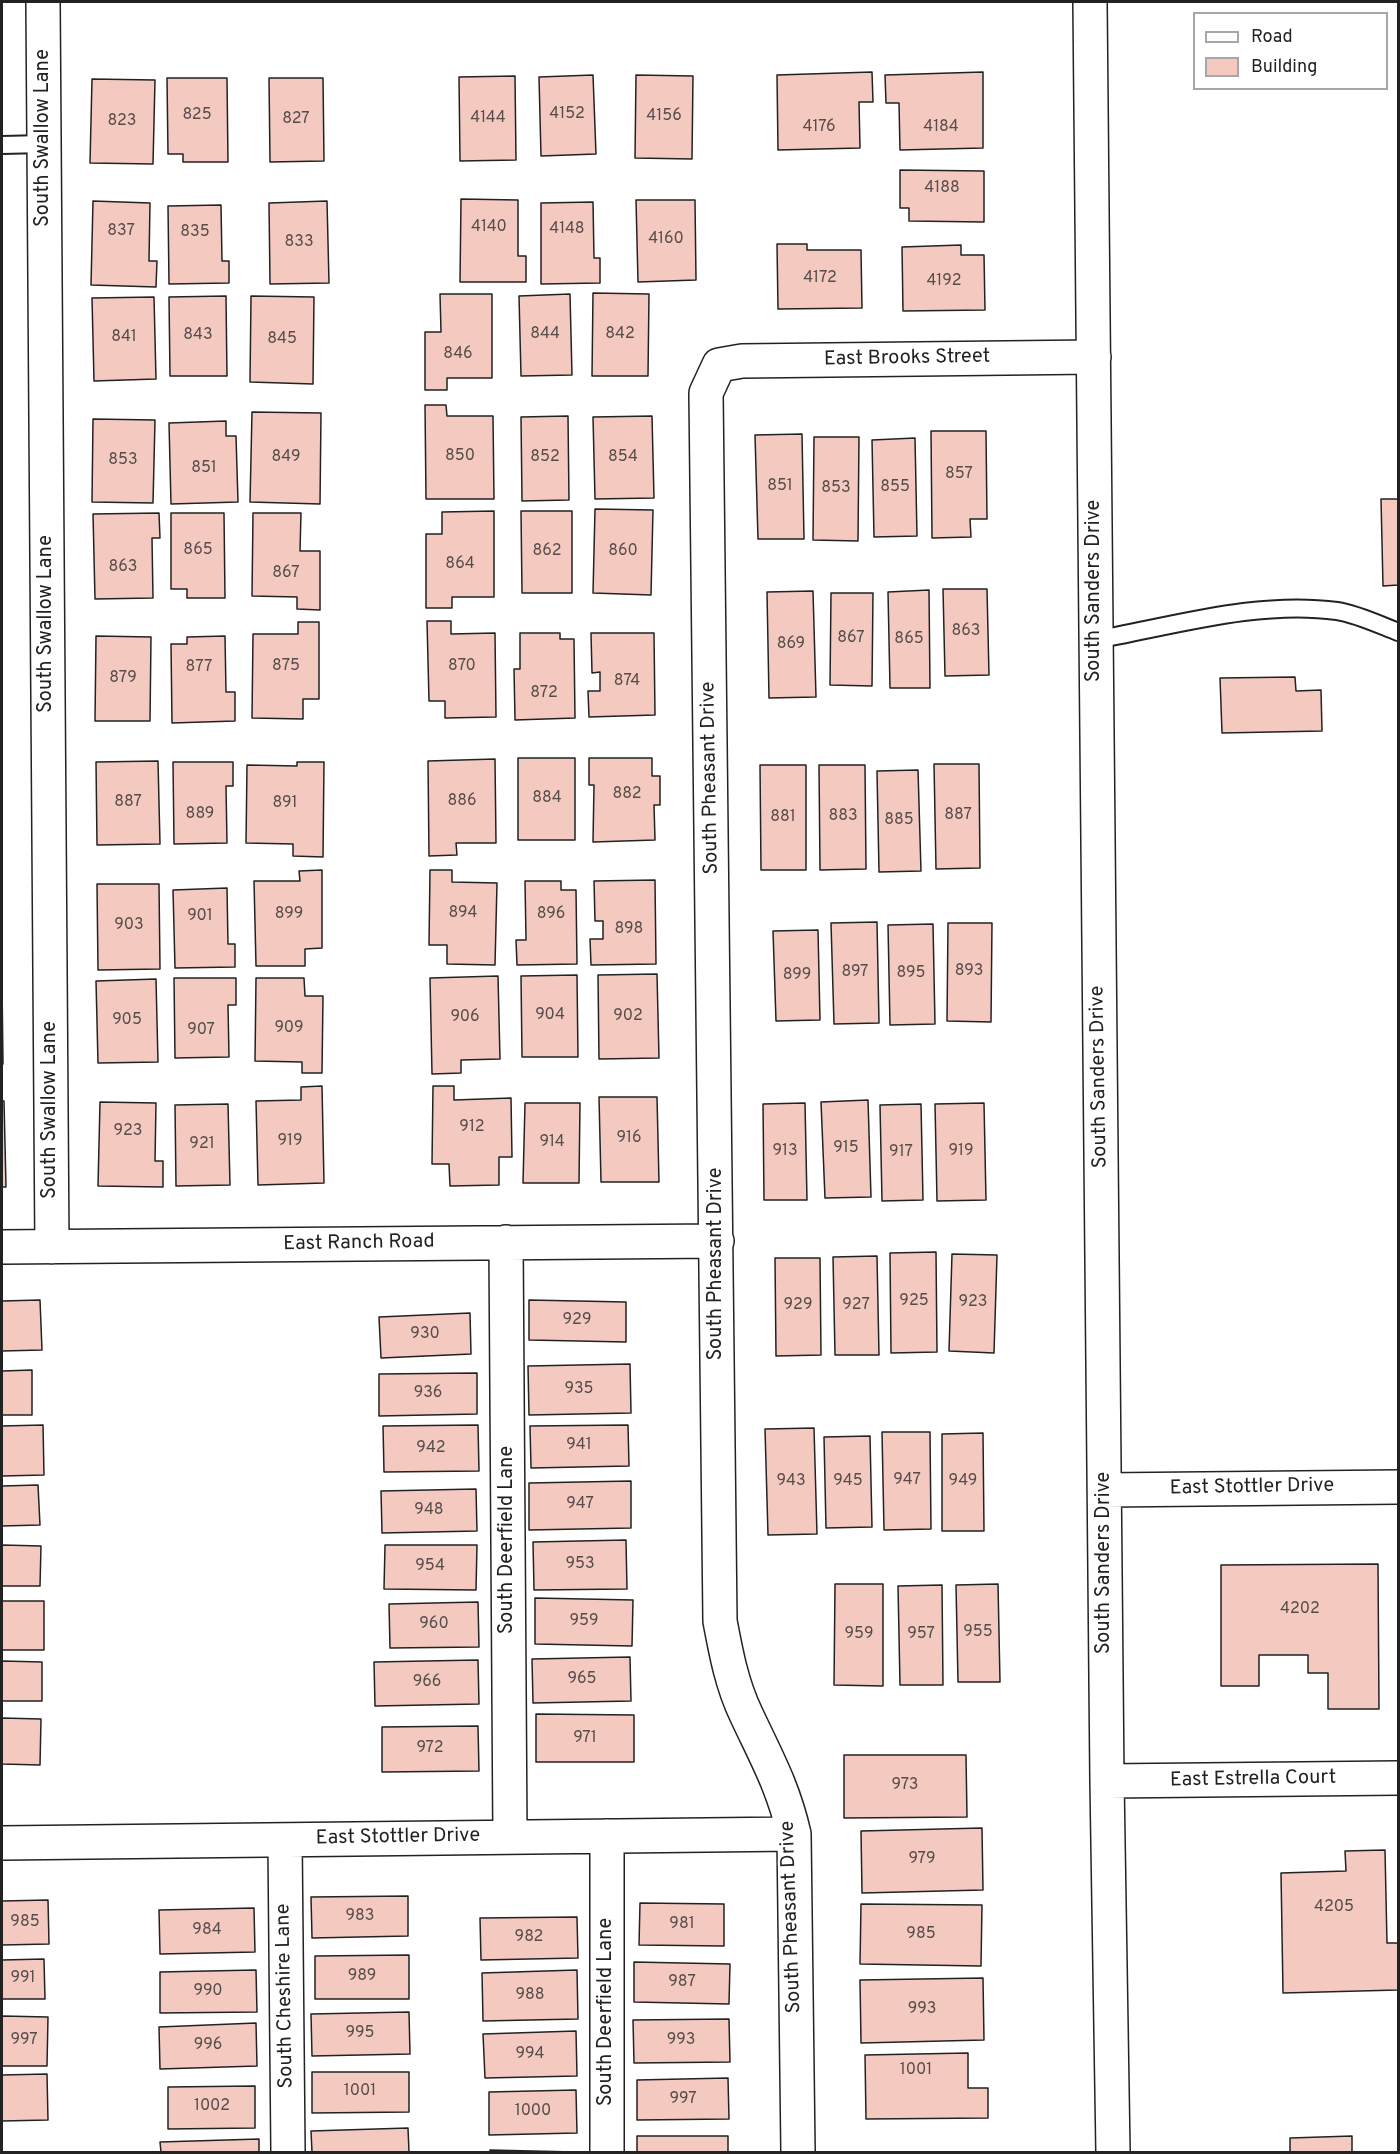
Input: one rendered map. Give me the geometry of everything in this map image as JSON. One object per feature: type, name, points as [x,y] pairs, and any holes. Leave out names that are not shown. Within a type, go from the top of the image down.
[{"type":"street","name":"South Swallow Lane","points":[[43,2],[52,1247]]},
{"type":"street","name":"South Sanders Drive","points":[[1090,2],[1107,1781],[1113,2152]]},
{"type":"street","name":"East Brooks Street","points":[[719,366],[742,361],[1094,357]]},
{"type":"street","name":"South Pheasant Drive","points":[[719,366],[706,393],[720,1621],[731,1674],[746,1713],[768,1755],[786,1798],[794,1834],[798,2152]]},
{"type":"street","name":"East Ranch Road","points":[[2,1247],[717,1241]]},
{"type":"street","name":"South Deerfield Lane","points":[[506,1242],[510,1837]]},
{"type":"street","name":"East Stottler Drive","points":[[1105,1490],[1398,1487]]},
{"type":"street","name":"East Estrella Court","points":[[1107,1781],[1398,1778]]},
{"type":"street","name":"East Stottler Drive","points":[[2,1843],[794,1834]]},
{"type":"street","name":"South Deerfield Lane","points":[[607,1836],[607,2152]]},
{"type":"street","name":"South Cheshire Lane","points":[[285,1840],[288,2152]]},
{"type":"lane","points":[[2,145],[44,144]]},
{"type":"lane","points":[[1095,640],[1235,615],[1292,609],[1339,612],[1398,632]]},
{"type":"building","points":[[872,72],[873,102],[859,102],[860,148],[778,150],[777,75]]},
{"type":"building","points":[[983,72],[983,148],[900,150],[899,103],[886,103],[885,75]]},
{"type":"building","points":[[593,75],[596,154],[541,156],[539,77]]},
{"type":"building","points":[[636,75],[693,76],[692,159],[635,158]]},
{"type":"building","points":[[515,76],[516,160],[460,161],[459,77]]},
{"type":"building","points":[[167,78],[227,78],[228,162],[183,162],[183,154],[168,154]]},
{"type":"building","points":[[269,78],[323,78],[324,161],[270,162]]},
{"type":"building","points":[[92,79],[155,80],[153,164],[90,163]]},
{"type":"building","points":[[900,170],[984,171],[984,222],[909,221],[909,208],[900,208]]},
{"type":"building","points":[[461,199],[518,200],[518,256],[526,256],[526,282],[460,282]]},
{"type":"building","points":[[636,200],[695,200],[696,280],[638,282]]},
{"type":"building","points":[[93,201],[150,203],[149,261],[157,261],[156,287],[91,285]]},
{"type":"building","points":[[327,201],[329,283],[270,284],[269,203]]},
{"type":"building","points":[[593,202],[594,258],[600,258],[600,283],[541,284],[541,203]]},
{"type":"building","points":[[221,205],[222,261],[229,261],[229,283],[169,284],[168,206]]},
{"type":"building","points":[[777,244],[807,244],[807,250],[861,250],[862,308],[778,309]]},
{"type":"building","points":[[961,245],[961,255],[984,255],[985,310],[903,311],[902,247]]},
{"type":"building","points":[[593,293],[649,294],[648,376],[592,376]]},
{"type":"building","points":[[440,294],[492,294],[492,378],[447,378],[447,390],[425,390],[425,332],[441,332]]},
{"type":"building","points":[[570,294],[572,375],[521,376],[519,296]]},
{"type":"building","points":[[226,296],[227,376],[170,376],[169,297]]},
{"type":"building","points":[[251,296],[314,297],[313,384],[250,382]]},
{"type":"building","points":[[154,297],[156,379],[94,381],[92,298]]},
{"type":"building","points":[[425,405],[446,405],[447,416],[493,416],[494,499],[426,499]]},
{"type":"building","points":[[252,412],[321,413],[320,504],[250,502]]},
{"type":"building","points":[[568,416],[569,500],[522,501],[521,417]]},
{"type":"building","points":[[652,416],[654,498],[595,499],[593,417]]},
{"type":"building","points":[[93,419],[155,420],[153,503],[92,502]]},
{"type":"building","points":[[226,421],[226,436],[236,436],[238,502],[171,504],[169,423]]},
{"type":"building","points":[[931,431],[986,431],[987,519],[970,519],[971,537],[932,538]]},
{"type":"building","points":[[802,434],[804,539],[758,539],[755,435]]},
{"type":"building","points":[[814,437],[859,437],[858,541],[813,540]]},
{"type":"building","points":[[915,438],[917,536],[874,537],[872,440]]},
{"type":"building","points":[[1381,499],[1398,499],[1398,585],[1383,586]]},
{"type":"building","points":[[595,509],[653,510],[651,595],[593,593]]},
{"type":"building","points":[[494,511],[494,597],[452,597],[452,608],[426,608],[426,534],[442,534],[442,512]]},
{"type":"building","points":[[521,511],[572,511],[572,593],[522,593]]},
{"type":"building","points":[[159,513],[160,538],[152,538],[153,598],[95,599],[93,514]]},
{"type":"building","points":[[171,513],[224,513],[225,598],[187,598],[187,589],[171,589]]},
{"type":"building","points":[[253,513],[301,513],[300,551],[320,551],[320,610],[297,609],[297,597],[252,596]]},
{"type":"building","points":[[943,589],[987,589],[989,675],[945,676]]},
{"type":"building","points":[[929,590],[930,688],[890,688],[888,592]]},
{"type":"building","points":[[813,591],[816,697],[769,698],[767,592]]},
{"type":"building","points":[[831,593],[873,593],[872,686],[830,685]]},
{"type":"building","points":[[427,621],[451,621],[451,634],[495,633],[496,717],[445,718],[445,701],[429,701]]},
{"type":"building","points":[[298,622],[319,622],[319,699],[303,699],[303,719],[252,718],[253,634],[298,634]]},
{"type":"building","points":[[520,633],[560,633],[560,639],[574,639],[575,718],[515,720],[514,669],[520,669]]},
{"type":"building","points":[[591,633],[654,633],[655,715],[589,717],[588,691],[600,691],[600,672],[592,673]]},
{"type":"building","points":[[96,636],[151,637],[150,721],[95,721]]},
{"type":"building","points":[[225,636],[226,692],[235,692],[235,721],[172,723],[171,644],[187,644],[187,637]]},
{"type":"building","points":[[1295,677],[1296,691],[1321,690],[1322,731],[1222,733],[1220,678]]},
{"type":"building","points":[[518,758],[575,758],[575,840],[518,840]]},
{"type":"building","points":[[589,758],[652,758],[652,776],[660,776],[660,805],[654,805],[655,840],[593,842],[594,785],[589,785]]},
{"type":"building","points":[[495,759],[496,843],[456,843],[457,855],[429,856],[428,761]]},
{"type":"building","points":[[158,761],[160,844],[97,845],[96,762]]},
{"type":"building","points":[[173,762],[233,762],[233,786],[226,786],[227,843],[174,844]]},
{"type":"building","points":[[297,762],[324,762],[323,857],[293,856],[293,844],[246,843],[247,765],[297,766]]},
{"type":"building","points":[[934,764],[979,764],[980,868],[936,869]]},
{"type":"building","points":[[760,765],[806,765],[806,870],[761,870]]},
{"type":"building","points":[[819,765],[865,765],[866,869],[820,870]]},
{"type":"building","points":[[918,770],[921,871],[879,872],[877,771]]},
{"type":"building","points":[[322,870],[322,948],[305,949],[305,966],[256,966],[254,881],[300,881],[299,871]]},
{"type":"building","points":[[430,870],[452,870],[452,882],[497,883],[495,965],[447,964],[447,945],[429,945]]},
{"type":"building","points":[[655,880],[656,964],[591,965],[590,939],[603,939],[603,921],[595,921],[594,881]]},
{"type":"building","points":[[525,881],[561,881],[561,890],[576,890],[577,964],[517,965],[516,940],[526,940]]},
{"type":"building","points":[[97,884],[159,884],[160,969],[98,970]]},
{"type":"building","points":[[227,888],[228,944],[235,944],[235,967],[175,968],[173,890]]},
{"type":"building","points":[[877,922],[879,1023],[834,1024],[831,923]]},
{"type":"building","points":[[948,923],[992,923],[991,1022],[947,1021]]},
{"type":"building","points":[[933,924],[935,1024],[890,1025],[888,925]]},
{"type":"building","points":[[818,930],[820,1020],[776,1021],[773,931]]},
{"type":"building","points":[[657,974],[659,1058],[599,1059],[598,975]]},
{"type":"building","points":[[577,975],[578,1057],[522,1057],[521,976]]},
{"type":"building","points":[[498,976],[500,1059],[461,1060],[461,1073],[432,1074],[430,978]]},
{"type":"building","points":[[174,978],[236,978],[236,1005],[228,1005],[229,1057],[175,1058]]},
{"type":"building","points":[[256,978],[304,978],[305,996],[323,996],[322,1073],[302,1073],[302,1062],[255,1061]]},
{"type":"building","points":[[156,979],[158,1062],[98,1063],[96,981]]},
{"type":"building","points":[[2,982],[3,1064],[2,1064]]},
{"type":"building","points":[[322,1086],[324,1183],[258,1185],[256,1101],[301,1100],[301,1087]]},
{"type":"building","points":[[433,1086],[454,1086],[454,1100],[511,1098],[512,1157],[499,1157],[499,1185],[450,1186],[449,1164],[432,1164]]},
{"type":"building","points":[[599,1097],[657,1097],[659,1182],[601,1182]]},
{"type":"building","points":[[868,1100],[871,1197],[825,1198],[821,1102]]},
{"type":"building","points":[[2,1101],[4,1101],[6,1187],[2,1187]]},
{"type":"building","points":[[100,1102],[156,1103],[155,1161],[163,1161],[163,1187],[98,1186]]},
{"type":"building","points":[[525,1103],[580,1103],[579,1183],[523,1183]]},
{"type":"building","points":[[805,1103],[807,1200],[764,1200],[763,1104]]},
{"type":"building","points":[[984,1103],[986,1200],[937,1201],[935,1104]]},
{"type":"building","points":[[228,1104],[230,1185],[176,1186],[175,1105]]},
{"type":"building","points":[[921,1104],[923,1200],[882,1201],[880,1105]]},
{"type":"building","points":[[936,1252],[937,1352],[891,1353],[890,1253]]},
{"type":"building","points":[[952,1254],[997,1255],[994,1353],[949,1351]]},
{"type":"building","points":[[877,1256],[879,1355],[835,1355],[833,1257]]},
{"type":"building","points":[[775,1258],[820,1258],[821,1355],[776,1356]]},
{"type":"building","points":[[40,1300],[42,1350],[2,1351],[2,1301]]},
{"type":"building","points":[[529,1300],[626,1302],[626,1342],[529,1340]]},
{"type":"building","points":[[470,1313],[471,1354],[381,1358],[379,1317]]},
{"type":"building","points":[[630,1364],[631,1413],[529,1415],[528,1366]]},
{"type":"building","points":[[32,1370],[32,1415],[2,1415],[2,1371]]},
{"type":"building","points":[[477,1373],[477,1414],[379,1416],[379,1374]]},
{"type":"building","points":[[43,1425],[44,1475],[2,1476],[2,1426]]},
{"type":"building","points":[[478,1425],[479,1471],[384,1472],[383,1426]]},
{"type":"building","points":[[628,1425],[629,1466],[531,1468],[530,1426]]},
{"type":"building","points":[[814,1428],[817,1534],[768,1535],[765,1429]]},
{"type":"building","points":[[882,1432],[930,1432],[931,1529],[884,1530]]},
{"type":"building","points":[[983,1433],[984,1531],[942,1531],[942,1434]]},
{"type":"building","points":[[870,1436],[872,1527],[826,1528],[824,1437]]},
{"type":"building","points":[[631,1481],[631,1528],[529,1530],[529,1483]]},
{"type":"building","points":[[38,1485],[40,1525],[2,1526],[2,1486]]},
{"type":"building","points":[[476,1489],[477,1531],[382,1533],[381,1491]]},
{"type":"building","points":[[626,1540],[627,1589],[534,1590],[533,1542]]},
{"type":"building","points":[[2,1545],[41,1546],[40,1586],[2,1586]]},
{"type":"building","points":[[385,1545],[477,1545],[476,1590],[384,1589]]},
{"type":"building","points":[[1378,1564],[1379,1709],[1328,1709],[1328,1673],[1308,1673],[1308,1655],[1259,1655],[1259,1686],[1221,1686],[1221,1565]]},
{"type":"building","points":[[835,1584],[883,1584],[883,1686],[834,1685]]},
{"type":"building","points":[[998,1584],[1000,1682],[958,1682],[956,1585]]},
{"type":"building","points":[[942,1585],[943,1685],[900,1685],[898,1586]]},
{"type":"building","points":[[535,1598],[633,1600],[632,1646],[535,1644]]},
{"type":"building","points":[[2,1601],[44,1601],[44,1650],[2,1650]]},
{"type":"building","points":[[478,1602],[479,1647],[390,1648],[389,1604]]},
{"type":"building","points":[[630,1657],[631,1701],[533,1703],[532,1659]]},
{"type":"building","points":[[478,1660],[479,1704],[375,1706],[374,1662]]},
{"type":"building","points":[[2,1661],[42,1662],[42,1701],[2,1701]]},
{"type":"building","points":[[536,1714],[634,1715],[634,1762],[536,1762]]},
{"type":"building","points":[[2,1718],[41,1719],[40,1765],[2,1764]]},
{"type":"building","points":[[478,1726],[479,1771],[382,1772],[382,1727]]},
{"type":"building","points":[[844,1755],[966,1755],[967,1817],[844,1818]]},
{"type":"building","points":[[982,1828],[983,1890],[862,1893],[861,1831]]},
{"type":"building","points":[[1385,1850],[1387,1943],[1398,1943],[1398,1990],[1283,1993],[1281,1873],[1346,1871],[1345,1851]]},
{"type":"building","points":[[408,1896],[408,1936],[312,1938],[311,1897]]},
{"type":"building","points":[[48,1900],[49,1944],[2,1945],[2,1901]]},
{"type":"building","points":[[640,1903],[724,1904],[724,1946],[639,1945]]},
{"type":"building","points":[[861,1904],[982,1905],[981,1966],[860,1964]]},
{"type":"building","points":[[254,1908],[255,1952],[160,1954],[159,1910]]},
{"type":"building","points":[[577,1917],[578,1958],[481,1960],[480,1918]]},
{"type":"building","points":[[409,1955],[409,1999],[315,1999],[315,1956]]},
{"type":"building","points":[[44,1959],[45,1999],[2,1999],[2,1960]]},
{"type":"building","points":[[634,1962],[730,1964],[729,2004],[634,2002]]},
{"type":"building","points":[[256,1970],[257,2012],[160,2013],[160,1972]]},
{"type":"building","points":[[577,1970],[578,2019],[483,2021],[482,1973]]},
{"type":"building","points":[[983,1978],[984,2040],[861,2043],[860,1980]]},
{"type":"building","points":[[409,2012],[410,2054],[312,2056],[311,2014]]},
{"type":"building","points":[[2,2016],[48,2017],[47,2066],[2,2066]]},
{"type":"building","points":[[729,2019],[730,2062],[634,2063],[633,2020]]},
{"type":"building","points":[[256,2023],[257,2066],[160,2069],[159,2027]]},
{"type":"building","points":[[576,2031],[577,2076],[485,2078],[483,2034]]},
{"type":"building","points":[[968,2053],[968,2088],[988,2088],[988,2118],[866,2119],[865,2055]]},
{"type":"building","points":[[312,2072],[409,2072],[409,2112],[312,2113]]},
{"type":"building","points":[[47,2074],[48,2120],[2,2121],[2,2075]]},
{"type":"building","points":[[728,2078],[729,2119],[637,2120],[637,2080]]},
{"type":"building","points":[[255,2086],[255,2128],[168,2129],[168,2087]]},
{"type":"building","points":[[576,2090],[577,2133],[489,2135],[489,2092]]},
{"type":"building","points":[[408,2128],[409,2152],[312,2152],[311,2131]]},
{"type":"building","points":[[637,2136],[728,2136],[728,2152],[637,2152]]},
{"type":"building","points":[[1352,2136],[1352,2152],[1290,2152],[1290,2138]]},
{"type":"building","points":[[259,2139],[259,2152],[161,2152],[160,2142]]},
{"type":"building","points":[[490,2150],[575,2152],[490,2152]]}]
